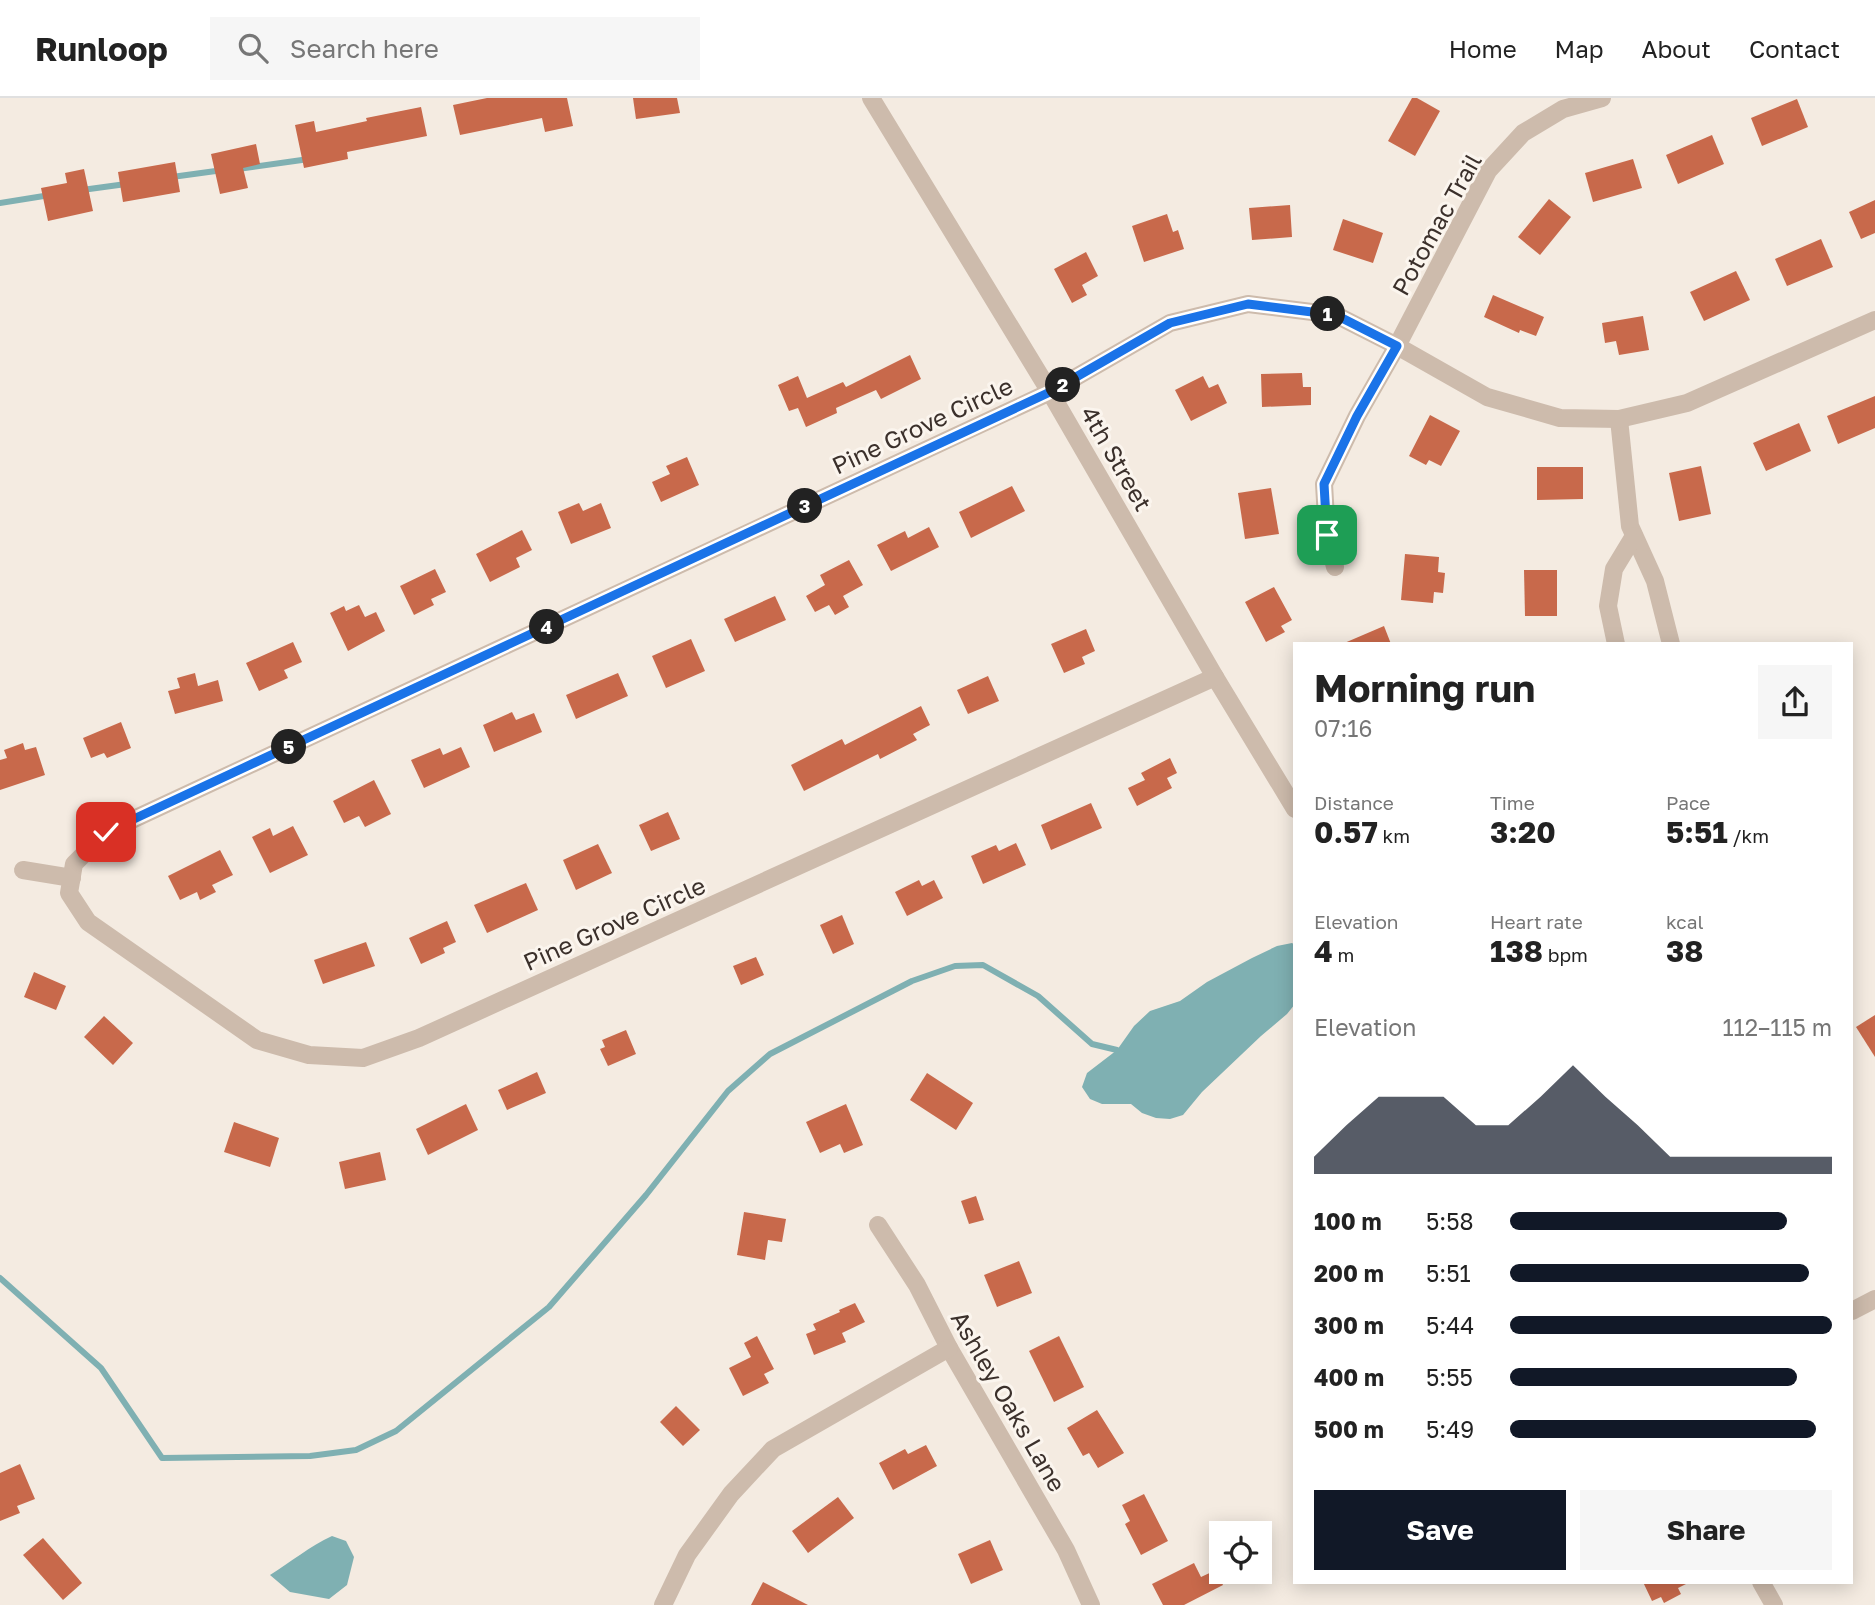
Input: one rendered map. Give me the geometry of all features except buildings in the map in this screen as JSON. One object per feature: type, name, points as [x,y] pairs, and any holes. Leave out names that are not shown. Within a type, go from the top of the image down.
[{"type":"street","name":"4th Street","points":[[871,98],[1050,392],[1293,806]]},
{"type":"street","name":"Potomac Trail","points":[[1335,567],[1327,535],[1324,484],[1357,416],[1397,346],[1488,171],[1523,133],[1563,109],[1602,98]]},
{"type":"street","name":"Pine Grove Circle","points":[[1215,677],[419,1038],[363,1058],[309,1055],[257,1040],[88,922],[69,893],[74,864],[106,832],[1050,392],[1170,323],[1248,304],[1336,315],[1487,397],[1560,418],[1619,419],[1688,402],[1875,320]]},
{"type":"street","points":[[1619,419],[1630,526],[1655,581],[1670,642]]},
{"type":"street","points":[[1616,642],[1608,606],[1614,569],[1634,536]]},
{"type":"street","points":[[23,870],[72,878]]},
{"type":"street","name":"Ashley Oaks Lane","points":[[878,1225],[917,1285],[949,1348],[1066,1550],[1091,1605]]},
{"type":"street","points":[[1853,1311],[1875,1300]]},
{"type":"street","points":[[663,1605],[687,1555],[701,1535],[731,1494],[774,1449],[949,1348]]},
{"type":"street","points":[[1762,1584],[1774,1605]]},
{"type":"water","points":[[1293,944],[1293,1006],[1202,1092],[1183,1115],[1170,1119],[1156,1118],[1142,1113],[1131,1104],[1102,1104],[1090,1099],[1082,1087],[1087,1073],[1117,1050],[1134,1026],[1150,1011],[1180,1001],[1207,982],[1277,946]]},
{"type":"water","points":[[332,1536],[346,1541],[354,1557],[347,1585],[329,1599],[290,1592],[270,1575],[308,1549]]},
{"type":"waterway","points":[[238,169],[309,159]]},
{"type":"waterway","points":[[172,177],[223,170]]},
{"type":"waterway","points":[[82,190],[126,184]]},
{"type":"waterway","points":[[0,203],[50,195]]},
{"type":"waterway","points":[[0,1278],[101,1368],[162,1458],[310,1456],[356,1450],[396,1431],[549,1307],[646,1195],[728,1091],[770,1054],[912,981],[955,966],[983,965],[1038,996],[1092,1044],[1117,1050]]},
{"type":"route","points":[[106,832],[1050,392],[1170,323],[1248,304],[1336,315],[1397,346],[1357,416],[1324,484],[1327,535]]}]
